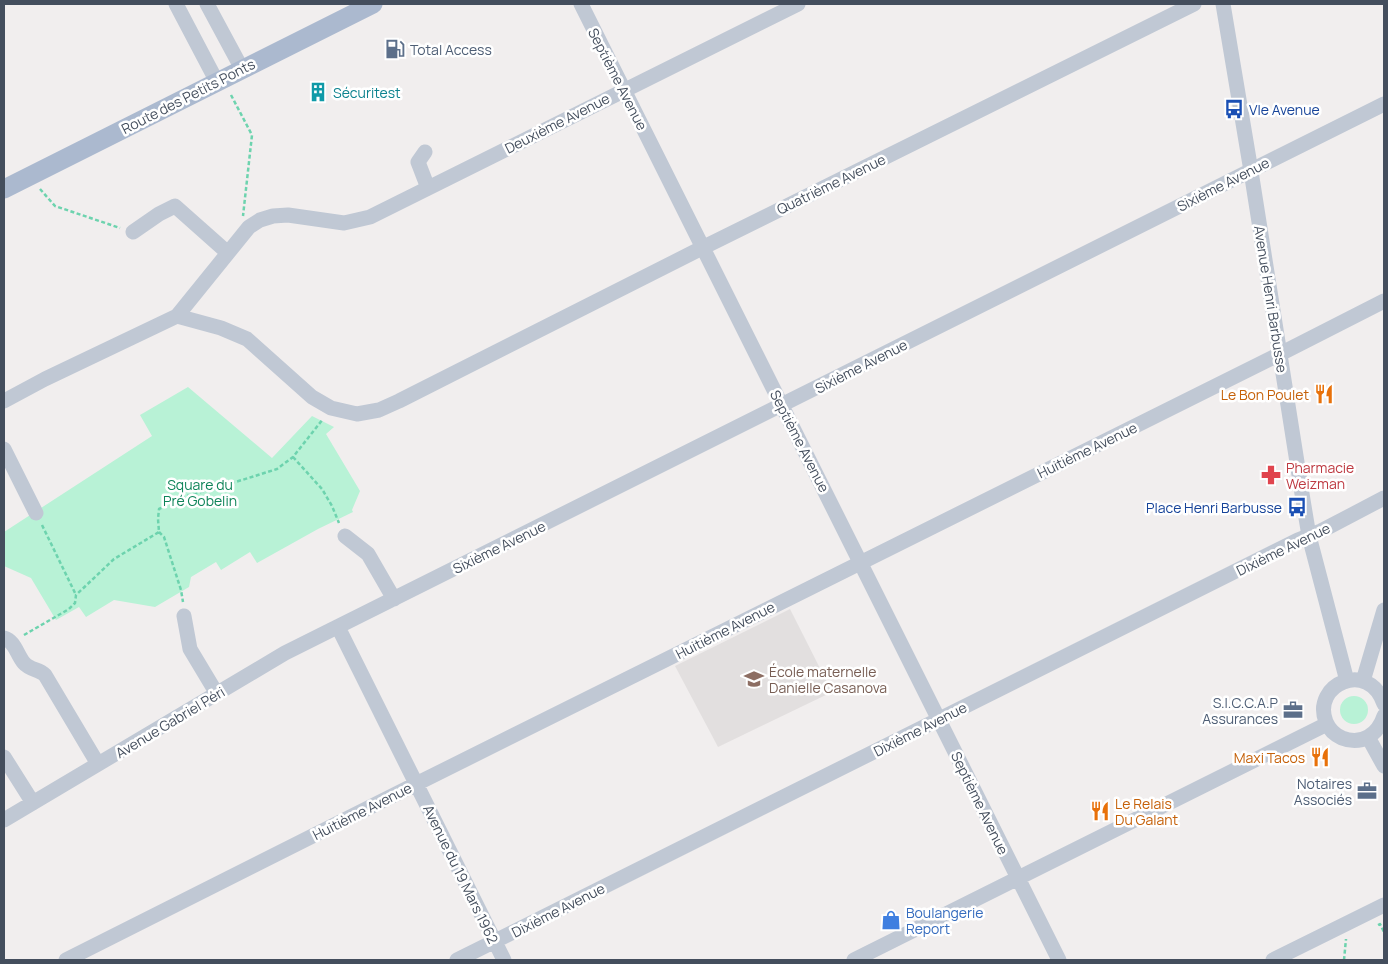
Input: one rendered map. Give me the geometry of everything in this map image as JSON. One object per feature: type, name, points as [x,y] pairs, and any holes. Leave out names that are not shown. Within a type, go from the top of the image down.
[{"type":"main road","name":"Route des Petits Ponts","points":[[4,189],[372,4]]},
{"type":"street","points":[[176,4],[216,82]]},
{"type":"street","points":[[207,4],[242,69]]},
{"type":"street","name":"Septième Avenue","points":[[581,4],[1059,960]]},
{"type":"street","name":"Deuxième Avenue","points":[[249,227],[260,220],[273,216],[288,215],[344,223],[370,217],[798,4]]},
{"type":"street","name":"Quatrième Avenue","points":[[177,316],[221,328],[247,339],[312,397],[331,408],[357,414],[379,410],[1194,4]]},
{"type":"street","name":"Avenue Henri Barbusse","points":[[1223,4],[1309,536],[1347,680]]},
{"type":"street","name":"Sixième Avenue","points":[[338,627],[1384,104]]},
{"type":"street","points":[[424,152],[418,162],[428,188]]},
{"type":"street","points":[[133,232],[159,214],[175,206],[228,253]]},
{"type":"street","points":[[4,402],[45,379],[177,316],[249,227]]},
{"type":"street","name":"Huitième Avenue","points":[[66,960],[1384,301]]},
{"type":"street","points":[[4,449],[36,513]]},
{"type":"street","name":"Dixième Avenue","points":[[456,960],[1384,498]]},
{"type":"street","points":[[345,536],[368,554],[394,599]]},
{"type":"street","points":[[1363,681],[1384,610]]},
{"type":"street","points":[[184,616],[190,648],[216,694]]},
{"type":"street","name":"Avenue du 19 Mars 1962","points":[[338,627],[504,960]]},
{"type":"street","name":"Avenue Gabriel Péri","points":[[4,820],[284,653],[338,627]]},
{"type":"street","points":[[8,640],[27,666],[46,675],[98,764]]},
{"type":"street","points":[[1383,698],[1377,689],[1370,684],[1363,681],[1347,680],[1338,684],[1326,698],[1324,716],[1327,724],[1338,736],[1345,739],[1360,740],[1368,738],[1376,732],[1384,716]]},
{"type":"street","points":[[854,960],[1327,724]]},
{"type":"street","points":[[1368,738],[1384,766]]},
{"type":"street","points":[[4,757],[33,803]]},
{"type":"street","points":[[1273,960],[1384,905]]},
{"type":"path","points":[[231,95],[252,135],[242,220],[249,227]]},
{"type":"path","points":[[40,189],[55,206],[133,232]]},
{"type":"path","points":[[184,616],[181,590],[164,537],[159,532],[158,519],[160,509],[184,497],[277,469],[294,456],[331,408]]},
{"type":"path","points":[[294,456],[322,490],[332,506],[345,536]]},
{"type":"path","points":[[8,640],[69,609],[75,603],[76,595],[36,513]]},
{"type":"path","points":[[76,595],[114,559],[159,532]]},
{"type":"path","points":[[1371,928],[1380,924],[1384,932]]},
{"type":"path","points":[[1344,960],[1346,940],[1354,936]]},
{"type":"shaded area","name":"École maternelle Danielle Casanova","points":[[790,609],[832,692],[718,747],[675,666]]},
{"type":"green space","name":"Square du Pré Gobelin","points":[[188,387],[272,458],[312,416],[334,427],[326,434],[360,491],[352,510],[353,512],[257,563],[250,552],[221,570],[216,562],[191,577],[189,587],[155,607],[114,600],[86,617],[79,607],[56,620],[31,578],[4,566],[4,532],[152,436],[140,415]]},
{"type":"green space","points":[[1354,696],[1364,700],[1368,710],[1364,720],[1354,724],[1344,720],[1340,710],[1344,700]]},
{"type":"place","name":"Total Access","points":[[395,49]]},
{"type":"place","name":"Sécuritest","points":[[318,92]]},
{"type":"place","name":"VIe Avenue","points":[[1234,109]]},
{"type":"place","name":"Le Bon Poulet","points":[[1324,394]]},
{"type":"place","name":"Pharmacie Weizman","points":[[1271,475]]},
{"type":"place","name":"Place Henri Barbusse","points":[[1297,507]]},
{"type":"place","name":"École maternelle Danielle Casanova","points":[[754,679]]},
{"type":"place","name":"S.I.C.C.A.P Assurances","points":[[1293,710]]},
{"type":"place","name":"Maxi Tacos","points":[[1320,757]]},
{"type":"place","name":"Notaires Associés","points":[[1367,791]]},
{"type":"place","name":"Le Relais Du Galant","points":[[1100,811]]},
{"type":"place","name":"Boulangerie Report","points":[[891,920]]}]
